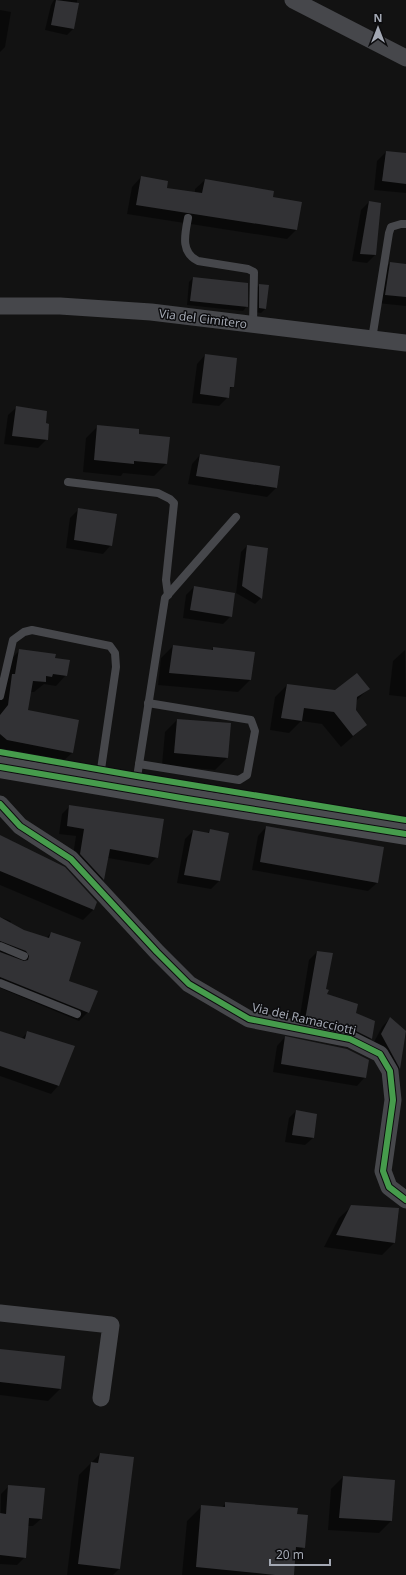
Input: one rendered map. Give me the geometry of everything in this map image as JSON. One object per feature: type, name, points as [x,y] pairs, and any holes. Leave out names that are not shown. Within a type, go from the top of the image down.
[{"type":"street","points":[[293,0],[406,58]]},
{"type":"street","name":"Via del Cimitero","points":[[0,306],[60,306],[140,311],[406,343]]},
{"type":"street","points":[[0,767],[406,834]]},
{"type":"street","name":"Via dei Ramacciotti","points":[[0,804],[20,826],[71,859],[157,952],[189,984],[249,1019],[350,1039],[380,1054],[390,1071],[393,1100],[382,1171],[388,1187],[406,1200]]},
{"type":"street","points":[[0,1313],[111,1325],[102,1398]]},
{"type":"lane","points":[[188,218],[185,237],[187,251],[192,258],[198,261],[248,269],[254,272],[253,325]]},
{"type":"lane","points":[[372,339],[389,233],[391,227],[406,224]]},
{"type":"lane","points":[[68,482],[158,493],[170,499],[174,503],[166,580],[168,595]]},
{"type":"lane","points":[[135,790],[165,598],[236,517]]},
{"type":"lane","points":[[0,696],[13,640],[24,632],[32,630],[110,646],[115,653],[116,667],[99,784]]},
{"type":"lane","points":[[139,764],[239,780],[247,775],[255,731],[251,720],[148,704]]},
{"type":"lane","points":[[0,946],[24,956]]},
{"type":"lane","points":[[0,983],[77,1014]]},
{"type":"building","points":[[56,0],[79,3],[74,29],[51,25]]},
{"type":"building","points":[[386,151],[406,153],[406,184],[382,181]]},
{"type":"building","points":[[141,176],[168,181],[167,188],[202,193],[205,179],[274,191],[273,197],[302,202],[297,230],[136,205]]},
{"type":"building","points":[[369,201],[381,203],[376,255],[360,254]]},
{"type":"building","points":[[390,262],[406,264],[406,297],[385,295]]},
{"type":"building","points":[[193,277],[248,283],[248,307],[190,301]]},
{"type":"building","points":[[259,284],[269,285],[266,309],[259,308]]},
{"type":"building","points":[[205,354],[237,358],[234,387],[230,387],[229,398],[200,394]]},
{"type":"building","points":[[16,406],[47,411],[46,423],[49,424],[48,440],[12,436]]},
{"type":"building","points":[[97,425],[139,429],[139,434],[170,437],[167,464],[134,461],[134,464],[94,460]]},
{"type":"building","points":[[200,454],[280,466],[277,488],[196,476]]},
{"type":"building","points":[[78,508],[117,514],[112,546],[74,540]]},
{"type":"building","points":[[247,545],[268,548],[262,599],[242,586]]},
{"type":"building","points":[[194,586],[235,593],[232,617],[190,610]]},
{"type":"building","points":[[173,645],[213,650],[213,647],[255,652],[251,680],[169,673]]},
{"type":"building","points":[[19,649],[56,654],[55,658],[70,660],[67,676],[53,674],[52,677],[46,676],[46,682],[33,681],[28,710],[79,720],[73,753],[7,740],[0,734],[0,715],[8,705],[12,674],[15,674]]},
{"type":"building","points":[[357,673],[370,689],[357,697],[356,710],[367,725],[353,736],[334,712],[304,708],[302,721],[281,718],[287,684],[335,690]]},
{"type":"building","points":[[177,719],[231,723],[228,758],[174,753]]},
{"type":"building","points":[[69,805],[164,819],[158,858],[110,849],[104,880],[80,854],[84,829],[67,826]]},
{"type":"building","points":[[266,826],[384,847],[378,883],[260,862]]},
{"type":"building","points":[[210,829],[229,833],[220,881],[184,875],[193,830],[209,833]]},
{"type":"building","points":[[0,835],[65,867],[97,902],[94,910],[0,871]]},
{"type":"building","points":[[0,917],[24,930],[49,938],[51,932],[81,942],[69,981],[98,991],[89,1013],[0,977],[0,952],[24,961],[28,960],[29,956],[26,951],[0,941]]},
{"type":"building","points":[[317,951],[333,953],[326,989],[329,990],[327,994],[358,1004],[356,1013],[375,1021],[372,1039],[352,1029],[305,1020]]},
{"type":"building","points":[[390,1017],[406,1031],[400,1069],[381,1034]]},
{"type":"building","points":[[0,1031],[25,1039],[27,1031],[75,1046],[59,1086],[0,1066]]},
{"type":"building","points":[[285,1036],[347,1049],[369,1060],[366,1078],[281,1064]]},
{"type":"building","points":[[296,1110],[317,1114],[314,1138],[292,1135]]},
{"type":"building","points":[[351,1205],[399,1208],[395,1243],[336,1235]]},
{"type":"building","points":[[0,1349],[65,1356],[61,1389],[0,1382]]},
{"type":"building","points":[[100,1453],[134,1457],[120,1569],[78,1564],[91,1462],[98,1463]]},
{"type":"building","points":[[343,1476],[395,1480],[392,1521],[339,1518]]},
{"type":"building","points":[[8,1485],[45,1488],[42,1519],[29,1518],[26,1558],[0,1555],[0,1513],[6,1514]]},
{"type":"building","points":[[225,1502],[298,1508],[297,1514],[308,1515],[305,1548],[296,1547],[294,1575],[275,1575],[196,1567],[201,1505],[225,1507]]},
{"type":"cycle path","points":[[0,752],[406,820]]},
{"type":"cycle path","points":[[0,767],[406,834]]},
{"type":"cycle path","points":[[0,804],[20,826],[71,859],[157,952],[189,984],[249,1019],[350,1039],[380,1054],[390,1071],[393,1100],[383,1171],[389,1187],[406,1200]]}]
